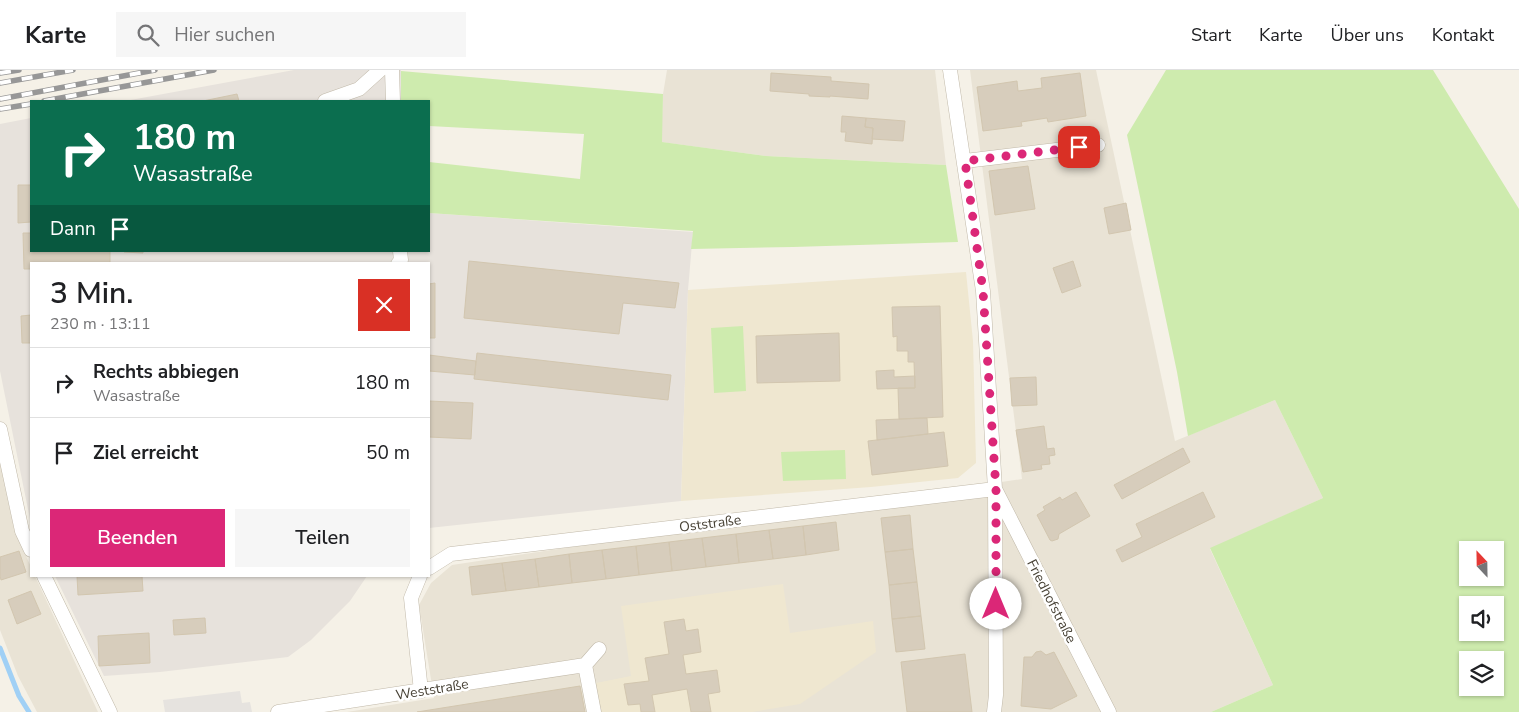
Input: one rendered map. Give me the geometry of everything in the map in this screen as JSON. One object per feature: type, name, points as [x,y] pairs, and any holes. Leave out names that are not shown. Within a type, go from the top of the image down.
[{"type":"street","points":[[328,100],[359,89],[380,70]]},
{"type":"street","points":[[392,70],[393,100]]},
{"type":"street","points":[[950,70],[983,291],[996,489],[996,686],[994,712]]},
{"type":"street","points":[[965,161],[1098,144]]},
{"type":"street","points":[[0,429],[22,531],[30,548]]},
{"type":"street","name":"Oststraße","points":[[430,567],[451,554],[996,489]]},
{"type":"street","name":"Friedhofstraße","points":[[996,489],[1109,712]]},
{"type":"street","points":[[44,577],[110,712]]},
{"type":"street","points":[[420,577],[411,598],[421,691]]},
{"type":"street","points":[[594,712],[585,665],[599,649]]},
{"type":"street","name":"Weststraße","points":[[278,712],[585,665]]},
{"type":"shaded area","points":[[294,70],[401,70],[401,100],[130,100]]},
{"type":"shaded area","points":[[667,70],[935,70],[946,165],[766,156],[661,142],[663,94]]},
{"type":"shaded area","points":[[970,70],[1096,70],[1175,441],[1275,400],[1323,498],[1210,549],[1273,685],[1211,712],[347,712],[434,698],[419,605],[431,583],[452,565],[1022,479]]},
{"type":"shaded area","points":[[30,118],[30,252],[430,252],[430,213],[693,232],[688,290],[681,501],[430,528],[430,262],[30,262],[30,519],[0,371],[0,124]]},
{"type":"shaded area","points":[[966,272],[973,341],[976,463],[958,478],[871,487],[681,501],[688,290]]},
{"type":"shaded area","points":[[0,461],[14,529],[30,565],[30,577],[35,577],[98,712],[37,712],[18,676],[0,630]]},
{"type":"shaded area","points":[[55,577],[366,577],[350,601],[311,640],[288,657],[160,672],[104,676]]},
{"type":"shaded area","points":[[783,584],[790,633],[873,621],[876,652],[800,704],[752,712],[601,712],[596,683],[631,676],[621,606]]},
{"type":"shaded area","points":[[240,691],[242,703],[250,702],[252,712],[165,712],[163,700]]},
{"type":"green space","points":[[1166,70],[1433,70],[1519,209],[1519,712],[1211,712],[1273,685],[1210,548],[1323,498],[1275,400],[1188,436],[1177,372],[1127,135]]},
{"type":"green space","points":[[401,71],[663,94],[662,142],[766,156],[946,165],[958,242],[691,249],[693,231],[430,213],[430,162],[580,179],[584,134],[430,126],[430,100],[401,100]]},
{"type":"green space","points":[[743,326],[746,391],[714,393],[711,328]]},
{"type":"green space","points":[[845,450],[846,479],[783,481],[781,452]]},
{"type":"building","points":[[771,73],[831,77],[831,81],[869,84],[868,99],[809,96],[809,94],[770,91]]},
{"type":"building","points":[[1080,73],[1086,116],[1048,122],[1047,118],[1021,122],[1022,126],[983,131],[977,87],[1017,81],[1018,91],[1042,88],[1041,78]]},
{"type":"building","points":[[237,94],[239,100],[208,100]]},
{"type":"building","points":[[842,116],[866,118],[865,127],[873,128],[872,144],[845,141],[846,132],[841,132]]},
{"type":"building","points":[[866,118],[905,121],[903,141],[872,139],[873,128],[865,127]]},
{"type":"building","points":[[1028,166],[1035,209],[995,215],[989,171]]},
{"type":"building","points":[[18,185],[30,185],[30,222],[18,223]]},
{"type":"building","points":[[1126,203],[1131,230],[1109,234],[1104,208]]},
{"type":"building","points":[[23,233],[30,233],[30,252],[110,252],[110,262],[30,262],[30,269],[24,269]]},
{"type":"building","points":[[469,261],[679,283],[675,308],[623,303],[619,334],[464,318]]},
{"type":"building","points":[[1073,261],[1081,286],[1062,293],[1053,268]]},
{"type":"building","points":[[435,283],[435,338],[430,338],[430,284]]},
{"type":"building","points":[[940,306],[943,417],[899,419],[898,388],[915,388],[914,362],[908,362],[908,351],[897,351],[897,336],[893,337],[892,307]]},
{"type":"building","points":[[30,315],[30,343],[22,343],[21,316]]},
{"type":"building","points":[[839,333],[840,381],[757,383],[756,336]]},
{"type":"building","points":[[477,353],[671,375],[668,400],[474,379]]},
{"type":"building","points":[[430,355],[476,361],[475,375],[430,371]]},
{"type":"building","points":[[894,370],[894,377],[915,376],[915,388],[877,389],[876,371]]},
{"type":"building","points":[[1036,377],[1037,405],[1012,406],[1010,378]]},
{"type":"building","points":[[430,401],[473,403],[471,439],[430,437]]},
{"type":"building","points":[[927,418],[928,434],[877,440],[876,420]]},
{"type":"building","points":[[1044,426],[1047,449],[1054,448],[1055,455],[1049,456],[1050,464],[1041,465],[1042,469],[1023,472],[1016,430]]},
{"type":"building","points":[[944,432],[948,466],[872,475],[868,441]]},
{"type":"building","points":[[1183,448],[1190,462],[1122,499],[1114,485]]},
{"type":"building","points":[[1076,492],[1090,516],[1059,534],[1058,539],[1050,540],[1037,515],[1045,510],[1043,507],[1060,497],[1062,500]]},
{"type":"building","points":[[1203,492],[1215,517],[1122,562],[1116,550],[1142,537],[1136,524]]},
{"type":"building","points":[[910,515],[913,549],[885,552],[881,518]]},
{"type":"building","points":[[836,522],[839,550],[806,555],[803,526]]},
{"type":"building","points":[[803,526],[806,555],[773,559],[769,530]]},
{"type":"building","points":[[769,530],[773,559],[739,563],[736,534]]},
{"type":"building","points":[[736,534],[739,563],[706,567],[702,538]]},
{"type":"building","points":[[702,538],[706,567],[672,571],[669,542]]},
{"type":"building","points":[[669,542],[672,571],[639,575],[636,546]]},
{"type":"building","points":[[636,546],[639,575],[606,579],[602,550]]},
{"type":"building","points":[[913,549],[917,582],[889,585],[885,552]]},
{"type":"building","points":[[602,550],[606,579],[572,583],[569,554]]},
{"type":"building","points":[[19,551],[26,572],[1,580],[0,557]]},
{"type":"building","points":[[569,554],[572,583],[539,587],[535,559]]},
{"type":"building","points":[[535,559],[539,587],[506,591],[502,563]]},
{"type":"building","points":[[502,563],[506,591],[472,595],[469,567]]},
{"type":"building","points":[[77,577],[142,577],[143,591],[78,595]]},
{"type":"building","points":[[917,582],[921,616],[892,619],[889,585]]},
{"type":"building","points":[[31,591],[41,614],[17,624],[8,600]]},
{"type":"building","points":[[921,616],[925,649],[896,652],[892,619]]},
{"type":"building","points":[[205,618],[206,633],[174,635],[173,620]]},
{"type":"building","points":[[684,619],[686,631],[698,629],[701,652],[683,655],[686,674],[717,670],[720,692],[708,694],[711,712],[691,712],[687,689],[652,695],[655,712],[641,712],[640,704],[628,705],[624,684],[649,681],[645,658],[669,654],[664,622]]},
{"type":"building","points":[[149,633],[150,663],[99,666],[98,636]]},
{"type":"building","points":[[1041,651],[1046,655],[1054,652],[1077,696],[1051,709],[1021,706],[1024,657],[1032,657],[1036,652]]},
{"type":"building","points":[[965,654],[972,712],[907,712],[901,662]]},
{"type":"building","points":[[580,686],[585,712],[417,712]]},
{"type":"waterway","points":[[0,648],[19,696],[29,712]]},
{"type":"railway","points":[[0,73],[19,70]]},
{"type":"railway","points":[[0,83],[73,70]]},
{"type":"railway","points":[[0,99],[155,70]]},
{"type":"railway","points":[[49,100],[214,70]]},
{"type":"railway","points":[[0,109],[30,104]]},
{"type":"route","points":[[996,604],[996,489],[983,291],[965,161],[1079,147]]}]
